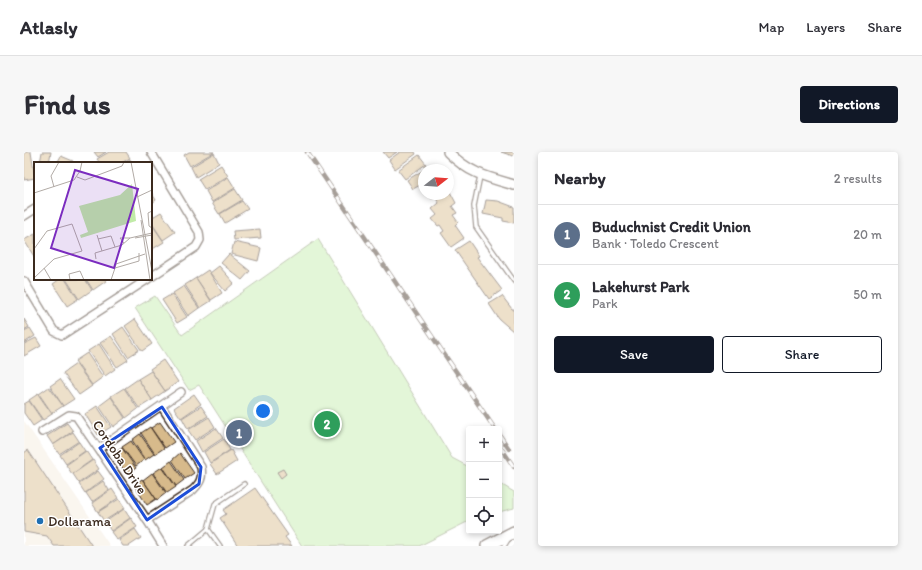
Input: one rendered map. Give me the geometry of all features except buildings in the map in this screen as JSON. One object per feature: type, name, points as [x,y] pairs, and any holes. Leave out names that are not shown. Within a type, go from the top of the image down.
[{"type":"main road","points":[[487,546],[513,533]]},
{"type":"street","points":[[151,152],[199,232],[200,240],[196,247],[152,276]]},
{"type":"street","points":[[448,152],[458,162],[480,176],[514,185]]},
{"type":"street","points":[[24,216],[34,210]]},
{"type":"street","points":[[24,281],[54,331],[62,335],[146,280]]},
{"type":"street","points":[[100,448],[162,407],[181,392]]},
{"type":"street","points":[[147,520],[193,490],[199,484],[202,476],[201,468],[162,407]]},
{"type":"street","name":"Cordoba Drive","points":[[42,432],[73,414],[76,416],[100,448],[163,546]]},
{"type":"lane","points":[[480,176],[474,206],[476,227],[514,281]]},
{"type":"lane","points":[[188,546],[208,529],[215,504],[244,484]]},
{"type":"lane","points":[[208,529],[220,546]]},
{"type":"lane","points":[[504,546],[513,533]]},
{"type":"highlighted area","points":[[162,407],[201,467],[199,484],[147,520],[100,448]]},
{"type":"shaded area","points":[[24,421],[110,546],[24,546]]},
{"type":"green space","points":[[318,239],[452,458],[466,465],[466,522],[419,546],[302,546],[199,385],[189,390],[135,308],[155,296],[182,335]]},
{"type":"green space","points":[[502,485],[514,492],[514,508],[502,511]]},
{"type":"railway","points":[[307,152],[493,426]]},
{"type":"railway","points":[[502,438],[509,449]]},
{"type":"railway","points":[[502,449],[514,467]]},
{"type":"place","name":"Lakehurst Park","points":[[327,424]]},
{"type":"place","name":"Buduchnist Credit Union","points":[[239,433]]},
{"type":"place","name":"Dollarama","points":[[40,521]]}]
